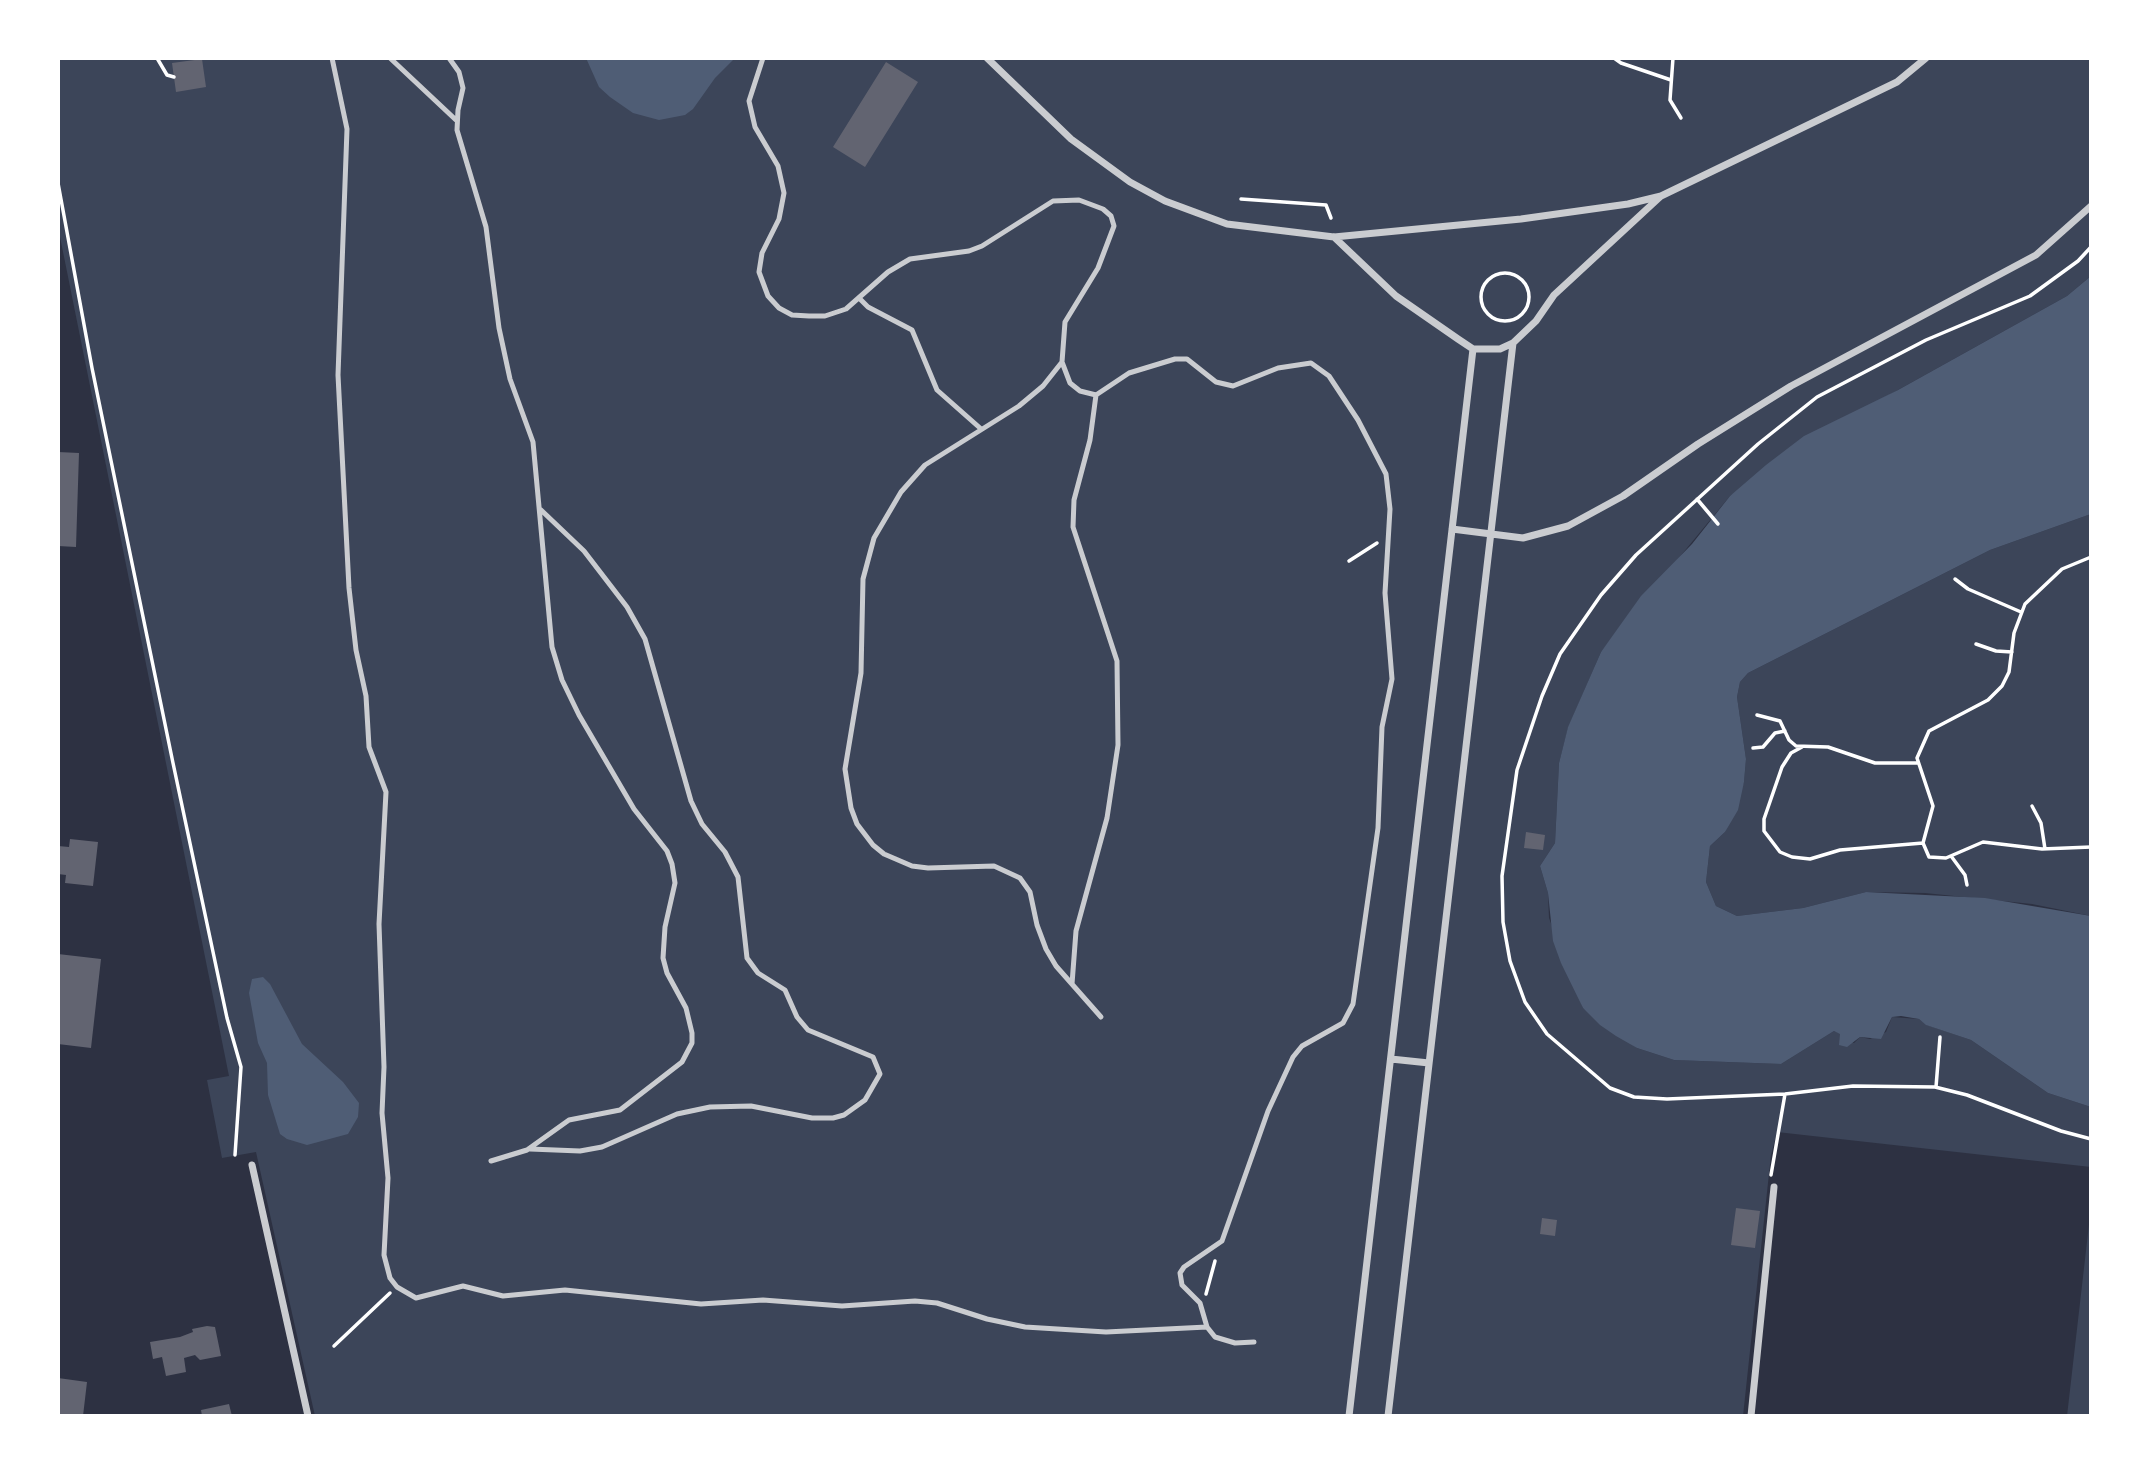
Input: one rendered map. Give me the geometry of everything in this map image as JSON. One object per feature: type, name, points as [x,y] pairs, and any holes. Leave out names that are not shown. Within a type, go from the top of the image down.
[{"type":"street","points":[[987,58],[1071,139],[1130,182],[1165,201],[1227,224],[1334,237],[1521,219],[1661,196],[1897,82],[1926,58]]},
{"type":"street","points":[[1334,237],[1396,296],[1473,349],[1500,349],[1513,343],[1536,321],[1554,295],[1661,196]]},
{"type":"street","points":[[1452,529],[1523,538],[1568,526],[1623,496],[1698,444],[1791,386],[2036,255],[2091,206]]},
{"type":"street","points":[[1388,1416],[1513,343]]},
{"type":"street","points":[[1349,1416],[1473,349]]},
{"type":"street","points":[[1391,1059],[1429,1063]]},
{"type":"street","points":[[252,1165],[309,1416]]},
{"type":"street","points":[[1751,1416],[1774,1187]]},
{"type":"lane","points":[[332,58],[347,129],[338,375],[349,588],[356,650],[366,696],[369,747],[386,792],[379,924],[384,1068],[382,1113],[388,1178],[384,1255],[386,1270],[397,1287],[415,1298],[463,1286],[503,1296],[565,1290],[701,1304],[763,1300],[842,1306],[926,1302],[1025,1327],[1106,1332],[1207,1327]]},
{"type":"lane","points":[[390,58],[456,120]]},
{"type":"lane","points":[[449,58],[459,72],[463,88],[456,120],[462,155],[486,227],[510,379],[533,442],[552,647],[562,680],[618,783],[667,851],[672,864],[675,883],[665,927],[663,958],[667,973],[691,1023],[692,1043],[681,1062],[620,1110],[569,1120],[527,1150]]},
{"type":"lane","points":[[763,58],[748,101],[755,127],[778,166],[784,193],[779,219],[762,253],[759,272],[768,296],[779,309],[792,315],[825,316],[846,309],[888,272],[909,259],[982,246],[1053,201],[1067,199],[1092,203],[1111,216],[1114,226],[1098,268],[1065,322],[1062,362],[1070,383],[1080,391],[1096,395],[1129,373],[1175,359],[1187,359],[1224,386],[1244,383],[1278,368],[1311,363],[1329,376],[1377,454],[1389,492],[1385,593],[1392,680],[1382,727],[1378,828],[1353,1004],[1343,1023],[1302,1046],[1293,1056],[1268,1111],[1240,1198],[1218,1246],[1184,1267],[1180,1273],[1182,1285],[1200,1303],[1207,1327],[1222,1341],[1254,1342]]},
{"type":"lane","points":[[860,299],[868,307],[912,330],[937,390],[980,428]]},
{"type":"lane","points":[[1062,362],[1032,396],[925,465],[911,478],[874,538],[863,579],[861,673],[847,750],[846,788],[857,824],[884,855],[912,866],[994,866],[1020,878],[1030,892],[1040,937],[1056,965],[1101,1017]]},
{"type":"lane","points":[[1072,984],[1076,931],[1107,818],[1118,745],[1117,661],[1073,527],[1074,500],[1090,440],[1096,395]]},
{"type":"lane","points":[[491,1161],[527,1150],[602,1147],[677,1114],[709,1107],[751,1106],[812,1118],[833,1118],[865,1100],[880,1074],[873,1057],[808,1030],[797,1017],[785,990],[758,972],[747,958],[738,877],[725,852],[702,824],[691,801],[645,639],[626,607],[584,551],[541,510]]},
{"type":"path","points":[[157,58],[167,75],[174,77]]},
{"type":"path","points":[[1614,58],[1621,63],[1671,80]]},
{"type":"path","points":[[1673,58],[1670,100],[1681,118]]},
{"type":"path","points":[[58,183],[92,368],[170,750],[227,1018],[241,1067],[235,1155]]},
{"type":"path","points":[[1241,199],[1326,205],[1331,218]]},
{"type":"path","points":[[2091,247],[2078,261],[2030,296],[1926,340],[1817,397],[1636,555],[1601,596],[1560,654],[1542,696],[1517,770],[1502,876],[1503,922],[1510,961],[1525,1002],[1547,1034],[1610,1088],[1634,1097],[1667,1099],[1785,1094],[1853,1086],[1936,1087],[1967,1095],[2060,1131],[2091,1139]]},
{"type":"path","points":[[1502,273],[1517,276],[1523,281],[1529,295],[1526,310],[1520,316],[1506,322],[1490,317],[1482,303],[1483,288],[1487,281],[1502,273]]},
{"type":"path","points":[[1697,499],[1718,524]]},
{"type":"path","points":[[1349,561],[1374,545],[1387,530]]},
{"type":"path","points":[[2091,557],[2062,569],[2025,604],[2009,672],[1998,691],[1980,705],[1929,731],[1921,743],[1917,763],[1933,806],[1923,843],[1929,857],[1938,860],[1983,842],[2045,849],[2091,847]]},
{"type":"path","points":[[1955,579],[1968,589],[2021,612]]},
{"type":"path","points":[[1976,644],[1996,651],[2012,652]]},
{"type":"path","points":[[1757,715],[1780,721],[1792,744],[1802,747],[1828,747],[1875,763],[1917,763]]},
{"type":"path","points":[[1753,748],[1763,747],[1775,733],[1785,731]]},
{"type":"path","points":[[1802,747],[1786,760],[1764,819],[1764,831],[1780,852],[1792,857],[1810,859],[1840,850],[1923,843]]},
{"type":"path","points":[[2032,806],[2041,823],[2045,849]]},
{"type":"path","points":[[1951,856],[1964,872],[1967,885]]},
{"type":"path","points":[[1936,1087],[1940,1037]]},
{"type":"path","points":[[1770,1178],[1774,1169],[1785,1094]]},
{"type":"path","points":[[1200,1303],[1208,1287],[1218,1246]]},
{"type":"path","points":[[334,1346],[397,1287]]},
{"type":"shaded area","points":[[58,58],[2091,58],[2091,276],[2067,296],[1853,415],[1730,496],[1601,652],[1568,728],[1559,763],[1555,843],[1540,866],[1548,893],[1549,918],[1583,1008],[1637,1048],[1674,1060],[1781,1064],[1834,1031],[1840,1033],[1841,1039],[1854,1043],[1860,1037],[1870,1039],[1886,1032],[1892,1017],[1919,1019],[1927,1025],[1971,1040],[2048,1093],[2091,1107],[2091,1167],[1777,1132],[1771,1155],[1743,1416],[315,1416],[256,1152],[222,1158],[207,1080],[229,1076],[58,227]]},
{"type":"shaded area","points":[[586,58],[735,58],[715,78],[693,109],[685,115],[659,120],[633,113],[610,97],[599,87]]},
{"type":"shaded area","points":[[2091,276],[2091,514],[1990,550],[1748,673],[1740,682],[1737,697],[1746,759],[1744,782],[1738,810],[1725,832],[1710,846],[1706,882],[1716,906],[1737,916],[1803,908],[1866,892],[1985,898],[2091,916],[2091,1107],[2048,1093],[1971,1040],[1926,1025],[1919,1019],[1901,1016],[1892,1017],[1881,1039],[1860,1037],[1847,1047],[1839,1045],[1840,1034],[1834,1031],[1781,1064],[1674,1060],[1637,1048],[1616,1036],[1583,1008],[1561,963],[1553,941],[1548,893],[1540,866],[1555,843],[1559,763],[1568,727],[1601,652],[1641,596],[1692,544],[1730,496],[1766,465],[1804,436],[1898,390],[2067,296]]},
{"type":"shaded area","points":[[2091,514],[2091,916],[2032,904],[1925,893],[1866,892],[1803,908],[1737,916],[1716,906],[1706,882],[1710,846],[1725,832],[1744,782],[1746,759],[1737,697],[1740,682],[1748,673],[1990,550]]},
{"type":"shaded area","points":[[263,977],[270,984],[302,1044],[343,1082],[359,1103],[358,1117],[348,1134],[307,1145],[280,1134],[268,1095],[267,1063],[258,1043],[249,993],[252,979]]},
{"type":"shaded area","points":[[2091,1207],[2091,1416],[2067,1416]]},
{"type":"building","points":[[202,59],[206,87],[176,92],[172,63]]},
{"type":"building","points":[[886,62],[918,82],[865,167],[833,147]]},
{"type":"building","points":[[58,452],[79,453],[76,547],[58,546]]},
{"type":"building","points":[[1526,832],[1545,835],[1543,850],[1524,848]]},
{"type":"building","points":[[70,839],[98,842],[93,886],[65,883],[66,875],[58,874],[58,846],[69,847]]},
{"type":"building","points":[[58,954],[101,959],[91,1048],[58,1044]]},
{"type":"building","points":[[1736,1208],[1760,1211],[1755,1248],[1731,1245]]},
{"type":"building","points":[[1542,1218],[1557,1220],[1555,1236],[1540,1234]]},
{"type":"building","points":[[215,1327],[221,1356],[200,1360],[195,1355],[184,1358],[186,1372],[166,1376],[162,1357],[153,1359],[150,1342],[180,1337],[193,1332],[192,1329]]},
{"type":"building","points":[[58,1378],[87,1382],[83,1416],[58,1416]]},
{"type":"building","points":[[229,1404],[232,1416],[202,1416],[201,1410]]}]
